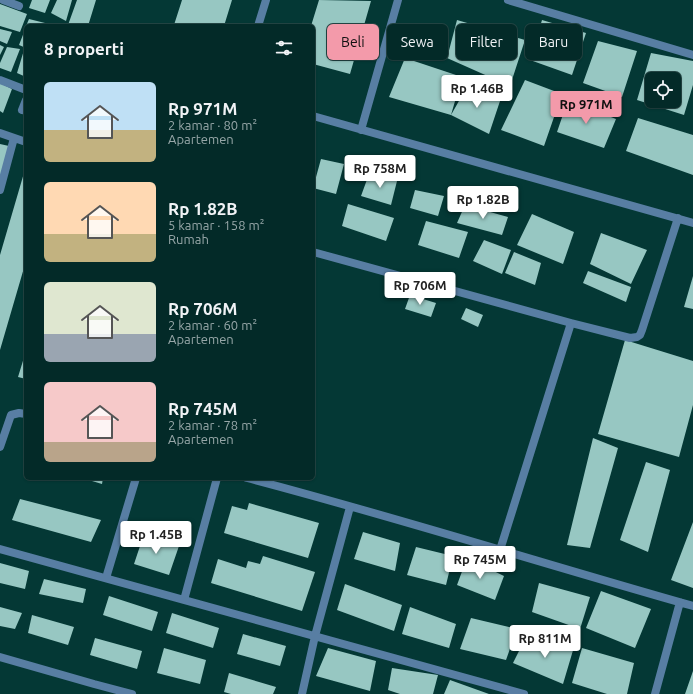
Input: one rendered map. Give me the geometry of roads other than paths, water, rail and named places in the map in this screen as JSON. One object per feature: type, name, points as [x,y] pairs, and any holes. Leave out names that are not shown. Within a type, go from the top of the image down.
[{"type":"street","points":[[3,0],[19,6]]},
{"type":"street","points":[[259,24],[266,0]]},
{"type":"street","points":[[361,130],[398,0]]},
{"type":"street","points":[[508,0],[693,55]]},
{"type":"street","points":[[0,80],[24,89]]},
{"type":"street","points":[[22,110],[24,105]]},
{"type":"street","points":[[315,117],[693,223]]},
{"type":"street","points":[[0,133],[24,141]]},
{"type":"street","points":[[0,190],[14,138]]},
{"type":"street","points":[[315,253],[630,338],[640,335],[678,218]]},
{"type":"street","points":[[500,550],[571,323]]},
{"type":"street","points":[[0,447],[11,415],[19,413],[24,414]]},
{"type":"street","points":[[106,578],[135,480]]},
{"type":"street","points":[[184,600],[215,480]]},
{"type":"street","points":[[254,480],[413,523],[693,606]]},
{"type":"street","points":[[302,694],[315,636],[350,507]]},
{"type":"street","points":[[0,549],[524,694]]},
{"type":"street","points":[[655,694],[680,602]]},
{"type":"street","points":[[0,657],[132,694]]}]
